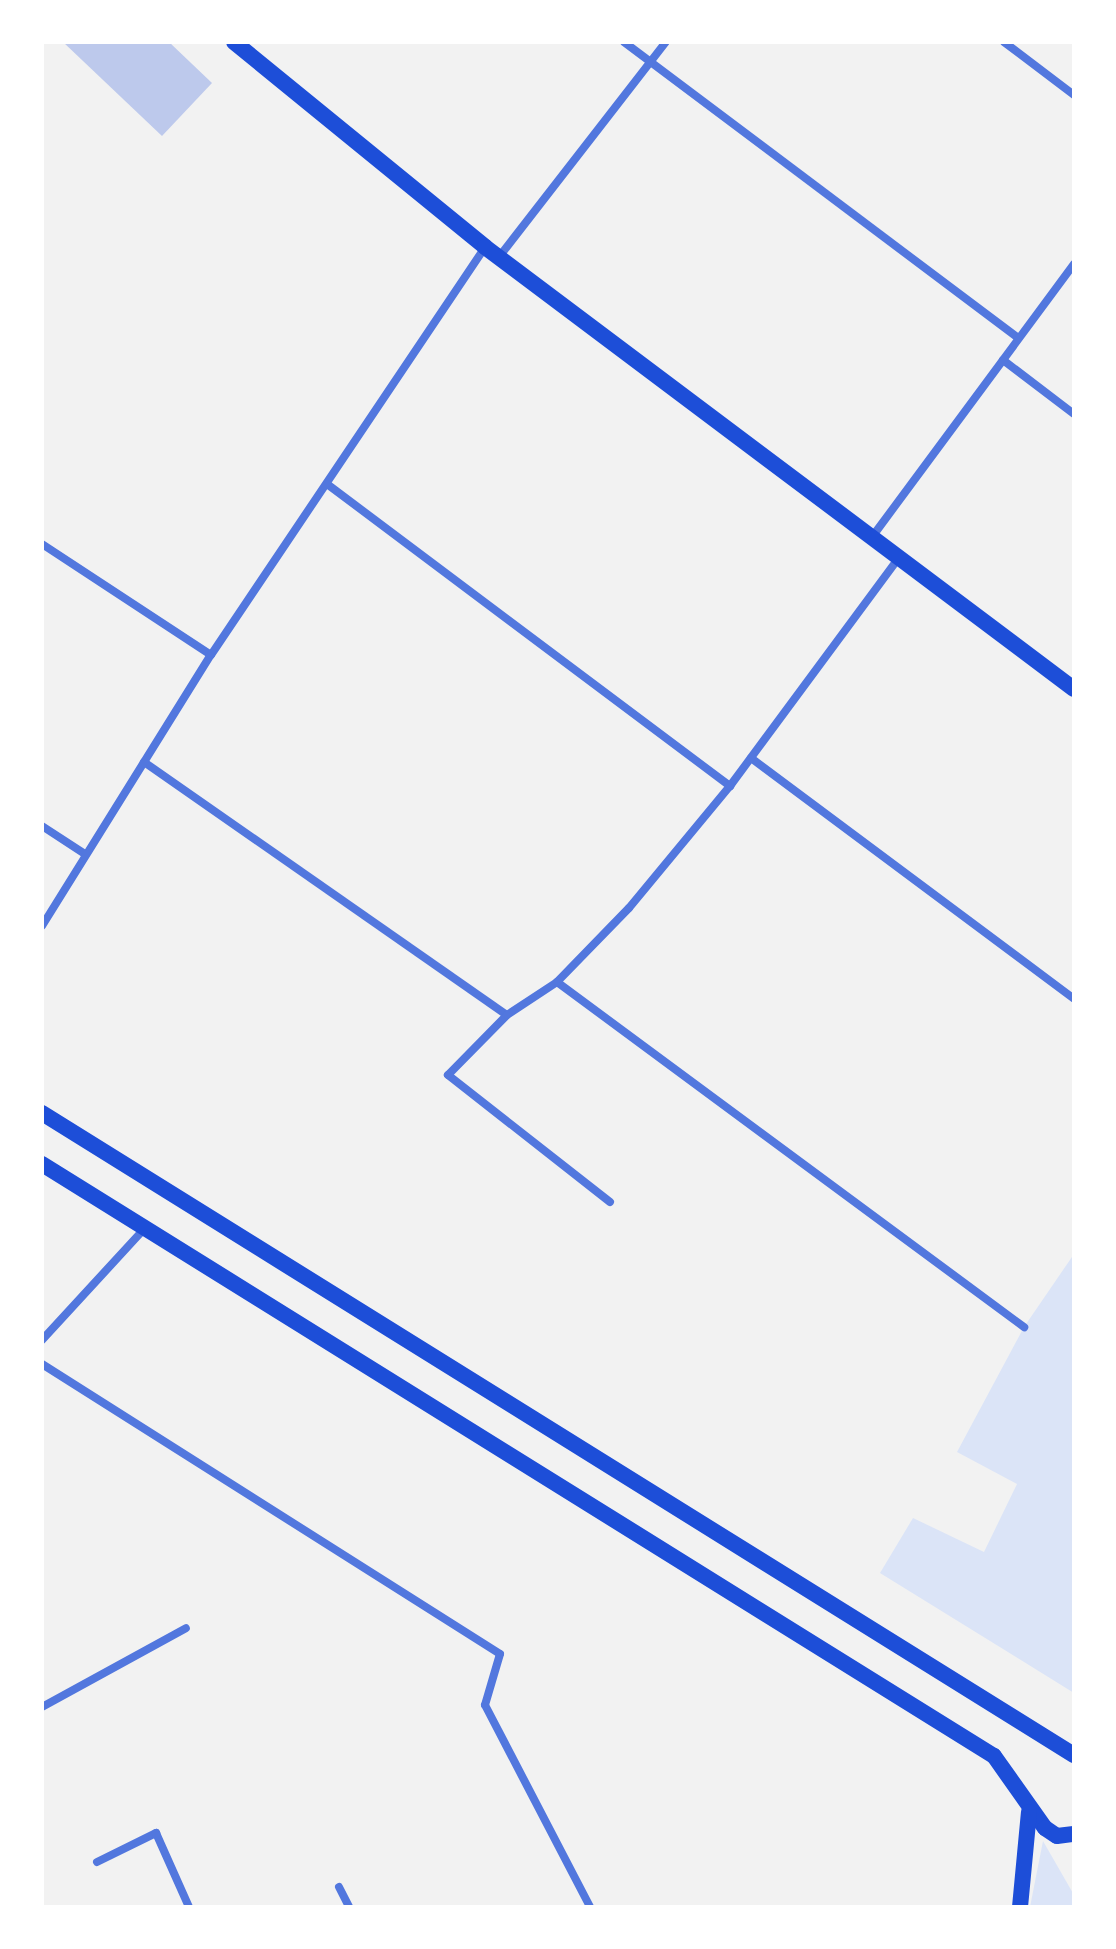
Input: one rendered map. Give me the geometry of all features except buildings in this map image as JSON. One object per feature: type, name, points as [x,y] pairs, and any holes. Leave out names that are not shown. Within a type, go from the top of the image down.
[{"type":"main road","points":[[234,42],[492,252],[1074,689]]},
{"type":"main road","points":[[42,1113],[1074,1755]]},
{"type":"main road","points":[[42,1164],[994,1756],[1029,1812],[1057,1836],[1074,1834]]},
{"type":"main road","points":[[1020,1907],[1029,1812]]},
{"type":"street","points":[[624,42],[1018,338]]},
{"type":"street","points":[[42,926],[211,655],[327,484],[492,252],[666,42]]},
{"type":"street","points":[[1004,42],[1074,95]]},
{"type":"street","points":[[872,537],[1074,264]]},
{"type":"street","points":[[1003,360],[1074,414]]},
{"type":"street","points":[[327,484],[730,786]]},
{"type":"street","points":[[42,544],[211,655]]},
{"type":"street","points":[[610,1202],[448,1075],[507,1015],[557,982],[629,908],[730,786],[899,557]]},
{"type":"street","points":[[751,758],[1074,999]]},
{"type":"street","points":[[144,762],[507,1015]]},
{"type":"street","points":[[42,826],[85,854]]},
{"type":"street","points":[[557,982],[1024,1327]]},
{"type":"street","points":[[42,1340],[145,1228]]},
{"type":"street","points":[[42,1364],[500,1654],[485,1705],[590,1907]]},
{"type":"street","points":[[42,1707],[186,1628]]},
{"type":"street","points":[[97,1862],[156,1833],[189,1907]]},
{"type":"street","points":[[339,1887],[349,1907]]},
{"type":"shaded area","points":[[1074,1254],[1074,1693],[880,1573],[913,1518],[984,1552],[1017,1484],[957,1452],[1024,1327]]},
{"type":"shaded area","points":[[1043,1841],[1074,1895],[1074,1907],[1030,1907]]}]
